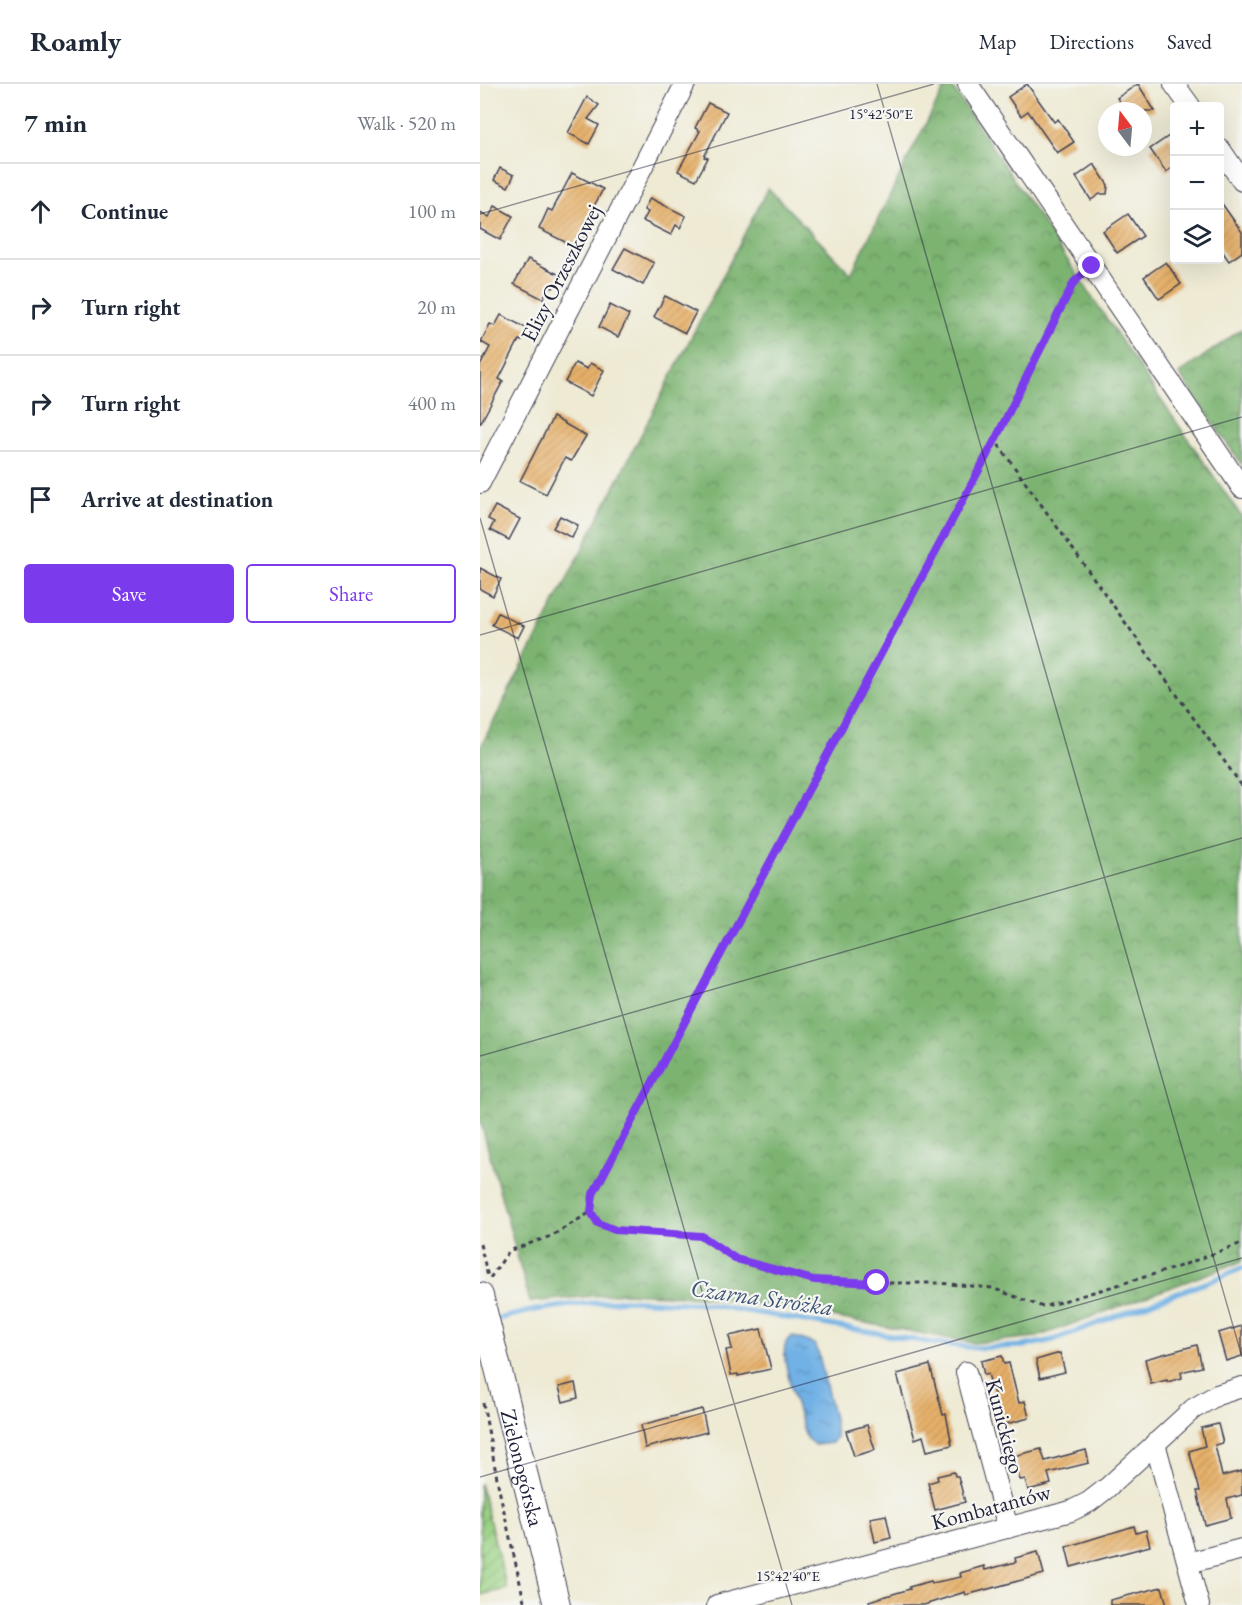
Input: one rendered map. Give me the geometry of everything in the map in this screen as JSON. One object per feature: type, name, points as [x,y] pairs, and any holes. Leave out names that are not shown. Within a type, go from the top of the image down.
[{"type":"street","name":"Elizy Orzeszkowej","points":[[480,483],[685,84]]},
{"type":"street","points":[[968,84],[1242,488]]},
{"type":"street","points":[[1174,84],[1187,102]]},
{"type":"street","points":[[1224,155],[1242,181]]},
{"type":"street","name":"Zielonogórska","points":[[484,1294],[490,1336],[557,1605]]},
{"type":"street","name":"Kunickiego","points":[[966,1372],[1008,1528]]},
{"type":"street","name":"Kombatantów","points":[[717,1605],[761,1599],[1071,1511],[1089,1502],[1107,1488],[1193,1408],[1217,1395],[1242,1387]]},
{"type":"street","points":[[1155,1443],[1199,1605]]},
{"type":"street","points":[[1188,1563],[1242,1549]]},
{"type":"path","points":[[1092,266],[1074,282],[995,440],[593,1194],[591,1212],[598,1223],[615,1230],[702,1236],[736,1259],[814,1280],[938,1283],[992,1288],[1043,1307],[1175,1268],[1242,1243]]},
{"type":"path","points":[[995,440],[1242,786]]},
{"type":"path","points":[[484,1294],[509,1251],[551,1236],[591,1212]]},
{"type":"path","points":[[483,1403],[499,1489],[525,1605]]},
{"type":"green space","points":[[947,84],[950,84],[1242,517],[1242,1261],[1037,1337],[974,1343],[783,1308],[704,1297],[625,1293],[530,1302],[480,1120],[480,748],[768,188],[851,274]]},
{"type":"green space","points":[[1242,329],[1242,465],[1179,374]]},
{"type":"green space","points":[[480,1483],[507,1589],[480,1595]]},
{"type":"water","points":[[793,1336],[814,1344],[818,1351],[834,1419],[836,1437],[832,1443],[815,1445],[806,1438],[786,1364],[785,1346]]},
{"type":"building","points":[[1027,84],[1054,122],[1058,119],[1074,142],[1057,153],[1028,111],[1021,116],[1008,97]]},
{"type":"building","points":[[1138,84],[1149,102],[1120,102],[1117,98]]},
{"type":"building","points":[[587,97],[599,105],[588,119],[599,125],[589,144],[568,133]]},
{"type":"building","points":[[708,103],[727,112],[704,157],[708,158],[696,180],[678,171],[700,131],[695,128]]},
{"type":"building","points":[[1169,136],[1170,138],[1170,169],[1166,172],[1152,152],[1152,148]]},
{"type":"building","points":[[1094,164],[1108,185],[1107,194],[1100,194],[1091,200],[1076,177]]},
{"type":"building","points":[[500,168],[514,175],[508,187],[494,180]]},
{"type":"building","points":[[572,173],[603,189],[583,227],[588,230],[579,249],[539,229],[548,209],[552,211]]},
{"type":"building","points":[[650,198],[686,216],[680,228],[676,225],[671,235],[643,221],[648,212],[644,210]]},
{"type":"building","points":[[495,206],[513,216],[500,240],[480,229],[480,212],[489,217]]},
{"type":"building","points":[[1224,207],[1242,232],[1242,252],[1229,261],[1224,254]]},
{"type":"building","points":[[1128,214],[1143,236],[1117,253],[1103,231]]},
{"type":"building","points":[[625,248],[654,263],[643,285],[613,269]]},
{"type":"building","points":[[528,259],[560,275],[553,288],[549,286],[543,299],[514,284]]},
{"type":"building","points":[[1166,262],[1181,284],[1159,299],[1144,277]]},
{"type":"building","points":[[665,296],[696,312],[685,333],[654,317]]},
{"type":"building","points":[[610,305],[629,315],[618,337],[599,327]]},
{"type":"building","points":[[501,315],[528,329],[522,341],[519,340],[499,379],[503,381],[480,424],[480,366],[490,347],[481,342],[490,324],[495,326]]},
{"type":"building","points":[[575,363],[587,369],[590,363],[604,370],[591,396],[565,382]]},
{"type":"building","points":[[553,417],[586,436],[571,461],[565,458],[546,494],[520,481]]},
{"type":"building","points":[[495,506],[520,519],[509,540],[490,530],[494,522],[488,519]]},
{"type":"building","points":[[560,516],[578,525],[572,538],[553,528]]},
{"type":"building","points":[[480,568],[501,579],[493,596],[480,589]]},
{"type":"building","points":[[498,613],[524,626],[518,638],[492,625]]},
{"type":"building","points":[[1242,1326],[1242,1356],[1226,1361],[1218,1333]]},
{"type":"building","points":[[761,1329],[771,1369],[738,1376],[738,1374],[731,1375],[726,1350],[732,1349],[729,1336]]},
{"type":"building","points":[[1197,1345],[1202,1367],[1181,1372],[1182,1378],[1151,1384],[1145,1359]]},
{"type":"building","points":[[1060,1353],[1065,1372],[1040,1378],[1036,1360]]},
{"type":"building","points":[[1002,1356],[1004,1364],[1009,1363],[1019,1403],[1025,1401],[1029,1418],[1003,1425],[988,1374],[984,1375],[981,1361]]},
{"type":"building","points":[[930,1365],[943,1415],[946,1414],[952,1445],[927,1451],[923,1436],[915,1439],[897,1374]]},
{"type":"building","points":[[575,1383],[578,1398],[563,1402],[559,1387]]},
{"type":"building","points":[[702,1409],[707,1432],[645,1448],[641,1425]]},
{"type":"building","points":[[1218,1424],[1223,1443],[1215,1445],[1222,1476],[1242,1471],[1242,1495],[1227,1499],[1231,1518],[1205,1525],[1197,1491],[1200,1491],[1189,1451],[1205,1446],[1201,1428]]},
{"type":"building","points":[[867,1425],[875,1450],[854,1456],[846,1431]]},
{"type":"building","points":[[1041,1449],[1045,1461],[1086,1450],[1089,1463],[1048,1473],[1051,1484],[1028,1490],[1025,1479],[1020,1480],[1014,1456]]},
{"type":"building","points":[[954,1472],[955,1476],[958,1476],[965,1502],[935,1510],[928,1483],[938,1480],[937,1476]]},
{"type":"building","points":[[886,1515],[891,1538],[875,1542],[870,1518]]},
{"type":"building","points":[[1134,1526],[1136,1533],[1146,1530],[1150,1546],[1071,1567],[1066,1547]]},
{"type":"building","points":[[1038,1552],[1044,1574],[966,1595],[965,1592],[924,1605],[870,1605],[869,1601],[910,1589],[909,1587],[961,1577],[960,1573],[984,1566],[985,1570],[1016,1562],[1015,1558]]},
{"type":"building","points":[[1162,1587],[1167,1605],[1110,1605],[1110,1600]]},
{"type":"waterway","name":"Czarna Stróżka","points":[[493,1320],[535,1310],[626,1300],[706,1304],[933,1343],[976,1348],[1024,1346],[1053,1340],[1242,1268]]},
{"type":"route","points":[[877,1283],[814,1280],[736,1259],[702,1236],[615,1230],[598,1223],[591,1212],[593,1194],[995,440],[1074,282],[1092,266]]}]
